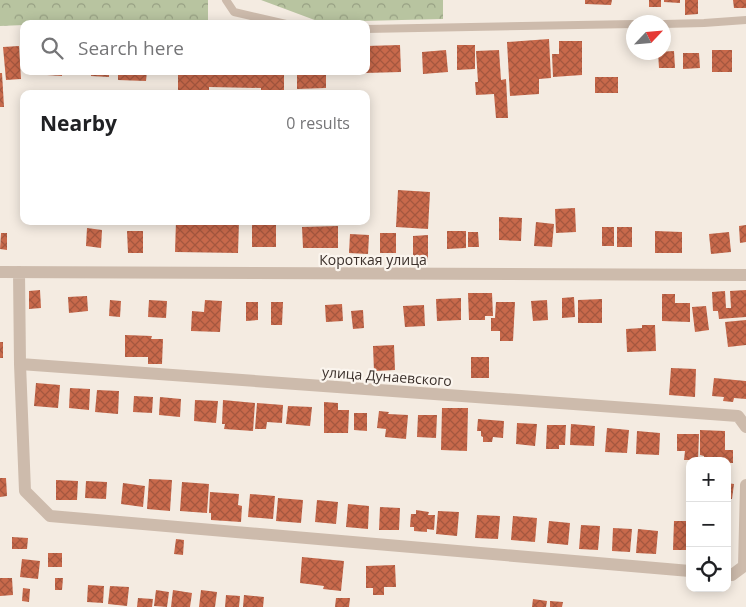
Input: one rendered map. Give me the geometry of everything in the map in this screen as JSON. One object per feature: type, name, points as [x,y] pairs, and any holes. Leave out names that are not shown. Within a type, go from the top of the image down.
[{"type":"street","name":"Короткая улица","points":[[0,272],[746,275]]},
{"type":"street","points":[[19,272],[20,364],[25,491],[50,516],[686,571]]},
{"type":"street","name":"улица Дунаевского","points":[[20,364],[738,416],[746,427]]},
{"type":"street","points":[[731,574],[744,566],[746,485]]},
{"type":"lane","points":[[226,0],[234,12],[269,20]]},
{"type":"lane","points":[[671,24],[704,24],[746,20]]},
{"type":"lane","points":[[370,29],[626,24]]},
{"type":"green space","points":[[0,0],[208,0],[208,20],[20,20],[20,25],[0,26]]},
{"type":"green space","points":[[261,0],[443,0],[443,19],[315,20]]},
{"type":"building","points":[[585,0],[612,0],[611,5],[585,4]]},
{"type":"building","points":[[649,0],[661,0],[661,7],[649,7]]},
{"type":"building","points":[[664,0],[680,0],[680,3],[664,2]]},
{"type":"building","points":[[685,0],[698,0],[698,14],[685,15]]},
{"type":"building","points":[[733,0],[746,0],[746,8],[734,8]]},
{"type":"building","points":[[549,39],[551,78],[539,79],[539,94],[510,96],[507,42]]},
{"type":"building","points":[[559,41],[582,41],[582,75],[553,77],[552,54],[559,54]]},
{"type":"building","points":[[400,45],[401,72],[370,73],[370,46]]},
{"type":"building","points":[[457,45],[475,45],[475,69],[457,70]]},
{"type":"building","points":[[19,46],[21,79],[6,80],[3,47]]},
{"type":"building","points":[[446,50],[448,72],[423,74],[422,52]]},
{"type":"building","points":[[499,50],[501,80],[506,79],[508,118],[496,118],[494,94],[476,95],[475,82],[478,82],[476,51]]},
{"type":"building","points":[[712,50],[732,50],[732,72],[712,72]]},
{"type":"building","points":[[671,51],[674,51],[675,68],[659,68],[658,60],[671,60]]},
{"type":"building","points":[[683,53],[699,53],[700,68],[683,69]]},
{"type":"building","points":[[0,73],[2,73],[4,107],[0,107]]},
{"type":"building","points":[[109,75],[109,77],[91,76]]},
{"type":"building","points":[[118,75],[147,75],[146,81],[118,80]]},
{"type":"building","points":[[178,75],[284,75],[284,90],[209,87],[209,90],[178,90]]},
{"type":"building","points":[[297,75],[326,75],[326,88],[297,89]]},
{"type":"building","points":[[595,77],[618,77],[618,93],[595,93]]},
{"type":"building","points":[[398,190],[430,192],[428,229],[396,227]]},
{"type":"building","points":[[575,208],[576,232],[556,233],[555,209]]},
{"type":"building","points":[[499,217],[522,218],[521,241],[499,240]]},
{"type":"building","points":[[536,222],[554,224],[552,247],[534,246]]},
{"type":"building","points":[[176,225],[239,225],[238,253],[175,252]]},
{"type":"building","points":[[252,225],[276,225],[276,247],[252,247]]},
{"type":"building","points":[[746,225],[746,242],[740,243],[739,226]]},
{"type":"building","points":[[338,226],[338,248],[303,248],[302,227]]},
{"type":"building","points":[[602,227],[614,227],[614,246],[602,246]]},
{"type":"building","points":[[617,227],[632,227],[632,247],[617,247]]},
{"type":"building","points":[[87,228],[102,230],[101,248],[86,246]]},
{"type":"building","points":[[127,231],[143,231],[143,253],[128,253]]},
{"type":"building","points":[[447,231],[466,231],[466,248],[447,249]]},
{"type":"building","points":[[655,231],[682,232],[682,253],[655,253]]},
{"type":"building","points":[[468,232],[478,232],[479,247],[468,247]]},
{"type":"building","points":[[729,232],[731,252],[711,254],[709,234]]},
{"type":"building","points":[[1,233],[7,233],[7,250],[0,249]]},
{"type":"building","points":[[380,233],[396,233],[396,253],[380,253]]},
{"type":"building","points":[[350,234],[369,235],[368,254],[349,253]]},
{"type":"building","points":[[428,235],[428,262],[413,262],[413,236]]},
{"type":"building","points":[[40,290],[41,308],[29,309],[29,291]]},
{"type":"building","points":[[746,290],[746,317],[719,319],[718,311],[713,311],[712,292],[725,291],[726,308],[731,308],[730,291]]},
{"type":"building","points":[[468,293],[492,293],[493,316],[485,316],[485,320],[469,320]]},
{"type":"building","points":[[662,294],[675,294],[675,303],[690,303],[690,322],[662,321]]},
{"type":"building","points":[[87,296],[88,311],[69,313],[68,297]]},
{"type":"building","points":[[574,297],[575,317],[562,318],[562,298]]},
{"type":"building","points":[[461,298],[461,320],[437,321],[436,299]]},
{"type":"building","points":[[602,299],[602,323],[578,323],[578,300]]},
{"type":"building","points":[[110,300],[121,301],[120,317],[109,316]]},
{"type":"building","points":[[149,300],[167,301],[166,318],[148,317]]},
{"type":"building","points":[[205,300],[222,301],[220,332],[191,331],[192,311],[204,312]]},
{"type":"building","points":[[547,300],[548,320],[533,321],[531,301]]},
{"type":"building","points":[[246,302],[258,302],[258,320],[246,321]]},
{"type":"building","points":[[271,302],[283,302],[282,325],[271,325]]},
{"type":"building","points":[[496,302],[515,302],[513,341],[500,341],[500,331],[491,331],[491,318],[495,318]]},
{"type":"building","points":[[342,304],[343,321],[326,322],[325,305]]},
{"type":"building","points":[[424,305],[425,326],[405,327],[403,306]]},
{"type":"building","points":[[706,306],[709,330],[695,332],[692,307]]},
{"type":"building","points":[[363,310],[364,328],[353,329],[351,311]]},
{"type":"building","points":[[746,320],[746,345],[728,347],[725,322]]},
{"type":"building","points":[[642,325],[655,325],[656,351],[627,352],[626,329],[642,328]]},
{"type":"building","points":[[125,335],[152,336],[151,339],[163,339],[162,364],[148,364],[148,357],[125,357]]},
{"type":"building","points":[[0,342],[3,342],[3,358],[0,358]]},
{"type":"building","points":[[394,345],[395,370],[374,371],[373,346]]},
{"type":"building","points":[[471,357],[489,357],[489,378],[471,378]]},
{"type":"building","points":[[671,368],[696,369],[695,397],[669,395]]},
{"type":"building","points":[[714,378],[746,381],[746,399],[734,398],[733,402],[723,401],[724,397],[712,396]]},
{"type":"building","points":[[36,383],[60,385],[58,408],[34,406]]},
{"type":"building","points":[[70,388],[90,389],[89,410],[69,408]]},
{"type":"building","points":[[97,390],[119,391],[118,414],[95,412]]},
{"type":"building","points":[[134,396],[153,397],[152,413],[133,412]]},
{"type":"building","points":[[160,397],[181,399],[180,417],[159,415]]},
{"type":"building","points":[[195,400],[218,401],[216,423],[194,421]]},
{"type":"building","points":[[223,400],[255,403],[253,431],[224,429],[225,424],[222,424]]},
{"type":"building","points":[[324,402],[338,403],[338,410],[349,410],[348,433],[324,433]]},
{"type":"building","points":[[257,403],[283,405],[282,423],[267,422],[266,429],[255,429]]},
{"type":"building","points":[[288,406],[312,407],[310,426],[286,424]]},
{"type":"building","points":[[442,408],[468,408],[467,451],[441,450]]},
{"type":"building","points":[[379,411],[389,412],[388,414],[408,415],[406,439],[385,437],[386,429],[377,428]]},
{"type":"building","points":[[354,413],[367,413],[367,431],[354,430]]},
{"type":"building","points":[[418,415],[437,415],[436,438],[417,437]]},
{"type":"building","points":[[478,419],[504,421],[503,438],[493,437],[492,442],[483,442],[481,431],[477,431]]},
{"type":"building","points":[[517,423],[537,424],[535,446],[516,444]]},
{"type":"building","points":[[571,424],[595,426],[594,446],[570,445]]},
{"type":"building","points":[[547,425],[566,425],[565,445],[559,445],[559,449],[546,449]]},
{"type":"building","points":[[607,428],[629,430],[627,453],[605,452]]},
{"type":"building","points":[[700,430],[725,431],[725,450],[733,450],[733,463],[731,463],[731,457],[704,457],[700,455]]},
{"type":"building","points":[[637,431],[660,433],[659,455],[636,454]]},
{"type":"building","points":[[677,434],[699,434],[698,457],[686,457],[686,460],[684,460],[685,451],[677,451]]},
{"type":"building","points":[[0,478],[6,478],[7,496],[0,497]]},
{"type":"building","points":[[149,479],[172,480],[170,511],[147,509]]},
{"type":"building","points":[[56,480],[78,481],[77,500],[56,500]]},
{"type":"building","points":[[86,481],[107,482],[106,499],[85,498]]},
{"type":"building","points":[[182,482],[209,484],[207,513],[180,511]]},
{"type":"building","points":[[123,483],[145,486],[143,507],[121,504]]},
{"type":"building","points":[[731,484],[734,484],[731,499]]},
{"type":"building","points":[[210,492],[239,494],[238,505],[242,506],[241,522],[211,520],[211,513],[209,513]]},
{"type":"building","points":[[250,494],[275,496],[273,519],[248,517]]},
{"type":"building","points":[[278,498],[303,500],[301,523],[276,521]]},
{"type":"building","points":[[317,500],[338,502],[336,524],[315,522]]},
{"type":"building","points":[[348,504],[369,506],[368,529],[346,527]]},
{"type":"building","points":[[380,507],[400,508],[399,530],[379,530]]},
{"type":"building","points":[[416,510],[429,512],[428,515],[435,515],[434,530],[427,529],[427,532],[414,531],[414,527],[410,527],[411,514],[416,514]]},
{"type":"building","points":[[438,511],[459,512],[457,536],[436,534]]},
{"type":"building","points":[[477,515],[500,516],[498,539],[475,538]]},
{"type":"building","points":[[513,516],[537,518],[535,542],[511,540]]},
{"type":"building","points":[[549,521],[570,523],[568,545],[547,543]]},
{"type":"building","points":[[674,521],[686,521],[686,550],[673,550]]},
{"type":"building","points":[[581,525],[600,526],[598,550],[579,549]]},
{"type":"building","points":[[613,528],[632,529],[630,552],[612,551]]},
{"type":"building","points":[[638,529],[658,531],[656,554],[636,553]]},
{"type":"building","points":[[12,537],[28,538],[27,549],[12,549]]},
{"type":"building","points":[[176,539],[184,540],[183,555],[174,554]]},
{"type":"building","points":[[48,553],[62,553],[62,567],[48,567]]},
{"type":"building","points":[[302,557],[344,561],[341,591],[323,589],[324,586],[300,583]]},
{"type":"building","points":[[22,559],[40,561],[38,579],[20,577]]},
{"type":"building","points":[[395,565],[396,587],[384,587],[384,595],[373,595],[373,588],[366,588],[366,566]]},
{"type":"building","points":[[0,578],[12,578],[13,595],[0,596]]},
{"type":"building","points":[[55,578],[63,578],[62,590],[55,590]]},
{"type":"building","points":[[88,585],[104,586],[103,603],[87,602]]},
{"type":"building","points":[[110,586],[129,587],[127,606],[108,604]]},
{"type":"building","points":[[23,588],[30,589],[29,602],[22,601]]},
{"type":"building","points":[[156,590],[169,592],[167,607],[154,606]]},
{"type":"building","points":[[173,590],[192,593],[190,607],[171,607]]},
{"type":"building","points":[[201,590],[217,592],[215,607],[199,607]]},
{"type":"building","points":[[226,595],[240,596],[239,607],[225,607]]},
{"type":"building","points":[[244,595],[264,597],[263,607],[243,607]]},
{"type":"building","points":[[138,598],[153,599],[152,607],[137,607]]},
{"type":"building","points":[[336,598],[350,598],[349,607],[335,607]]},
{"type":"building","points":[[533,599],[547,601],[546,607],[532,607]]},
{"type":"building","points":[[550,601],[563,602],[562,607],[550,607]]}]
